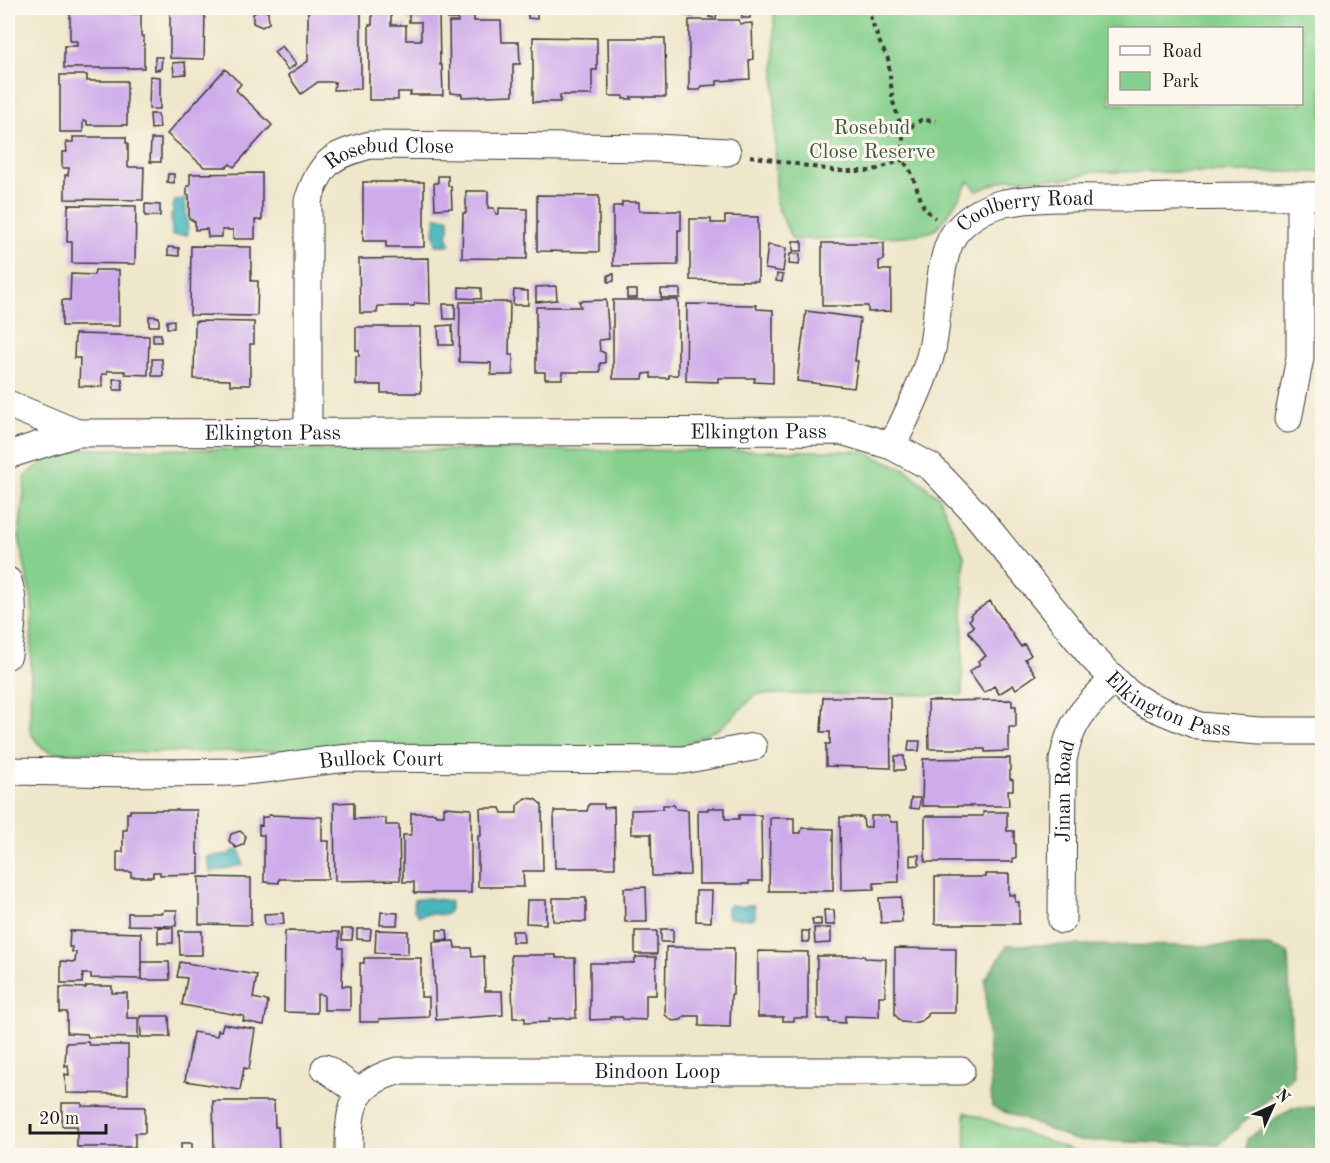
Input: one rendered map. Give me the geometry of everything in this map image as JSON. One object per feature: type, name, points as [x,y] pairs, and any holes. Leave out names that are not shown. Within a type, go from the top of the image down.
[{"type":"street","name":"Rosebud Close","points":[[308,432],[308,201],[316,177],[332,158],[370,146],[656,148],[727,152]]},
{"type":"street","name":"Coolberry Road","points":[[892,446],[932,350],[947,249],[954,234],[973,215],[997,204],[1020,201],[1311,196]]},
{"type":"street","points":[[1288,418],[1300,358],[1311,196]]},
{"type":"street","name":"Elkington Pass","points":[[8,404],[77,433]]},
{"type":"street","name":"Elkington Pass","points":[[8,455],[77,433],[842,431],[892,446],[931,468],[961,499],[1092,657],[1128,693],[1148,705],[1199,726],[1259,731],[1323,731]]},
{"type":"street","points":[[8,581],[12,608],[8,655]]},
{"type":"street","name":"Jinan Road","points":[[1062,920],[1064,760],[1067,738],[1076,720],[1114,679]]},
{"type":"street","name":"Bullock Court","points":[[8,771],[233,772],[272,769],[316,760],[350,758],[683,760],[753,747]]},
{"type":"street","points":[[325,1068],[360,1093],[352,1105],[349,1122],[349,1155]]},
{"type":"street","name":"Bindoon Loop","points":[[360,1093],[371,1082],[397,1071],[961,1071]]},
{"type":"path","points":[[865,8],[888,59],[893,102],[903,132],[903,160],[914,178],[924,208],[954,234]]},
{"type":"path","points":[[903,132],[921,120],[936,121]]},
{"type":"path","points":[[727,152],[837,171],[871,171],[903,160]]},
{"type":"green space","name":"Rosebud Close Reserve","points":[[774,8],[1322,8],[1322,172],[1093,172],[1066,179],[1007,179],[977,191],[969,181],[938,227],[925,233],[889,237],[792,239],[776,203]]},
{"type":"green space","points":[[85,449],[861,451],[905,469],[939,497],[964,556],[962,695],[757,694],[720,728],[680,747],[52,753],[40,746],[30,732],[32,602],[19,536],[26,476],[50,456]]},
{"type":"green space","points":[[1008,945],[1268,946],[1288,952],[1293,1076],[1219,1145],[1075,1140],[992,1107],[985,980]]},
{"type":"green space","points":[[1319,1107],[1320,1155],[1246,1155],[1247,1139],[1292,1108]]},
{"type":"green space","points":[[965,1112],[1087,1155],[966,1155]]},
{"type":"water","points":[[185,198],[187,235],[172,235],[171,214],[174,211],[172,209],[175,201]]},
{"type":"water","points":[[436,217],[449,218],[447,234],[450,245],[436,245],[434,232]]},
{"type":"water","points":[[240,850],[243,865],[210,872],[207,857],[230,854]]},
{"type":"water","points":[[428,898],[450,901],[449,912],[419,916],[414,910],[414,900]]},
{"type":"water","points":[[731,905],[744,907],[754,905],[755,917],[753,919],[729,918],[727,907]]},
{"type":"building","points":[[372,8],[391,8],[391,25],[406,25],[406,40],[421,40],[421,22],[409,22],[409,12],[439,12],[443,95],[410,95],[411,92],[398,92],[398,100],[369,100],[369,25],[372,25]]},
{"type":"building","points":[[457,8],[457,19],[448,19],[448,9]]},
{"type":"building","points":[[537,8],[537,19],[528,18],[528,9]]},
{"type":"building","points":[[70,9],[131,9],[131,14],[141,14],[144,68],[64,68],[64,46],[77,46],[77,41],[70,41]]},
{"type":"building","points":[[260,9],[268,12],[269,23],[262,27],[253,23],[253,14]]},
{"type":"building","points":[[692,9],[693,16],[687,16],[686,10]]},
{"type":"building","points":[[458,10],[474,10],[474,21],[501,21],[502,42],[519,42],[520,64],[513,64],[513,95],[462,97],[462,94],[450,93],[449,22],[458,22]]},
{"type":"building","points":[[308,11],[361,12],[361,89],[334,90],[335,82],[318,82],[301,94],[288,75],[308,61]]},
{"type":"building","points":[[710,11],[717,12],[716,18],[709,17]]},
{"type":"building","points":[[742,11],[750,11],[750,18],[742,18]]},
{"type":"building","points":[[170,12],[205,13],[204,59],[170,58]]},
{"type":"building","points":[[689,20],[739,20],[740,24],[752,23],[753,59],[749,60],[750,79],[717,81],[717,85],[702,86],[700,90],[689,90]]},
{"type":"building","points":[[533,37],[597,38],[597,70],[592,70],[592,95],[560,95],[560,102],[533,102]]},
{"type":"building","points":[[608,38],[665,38],[666,97],[623,99],[623,96],[609,96]]},
{"type":"building","points":[[282,46],[296,64],[288,70],[274,52]]},
{"type":"building","points":[[155,57],[162,57],[161,69],[155,70]]},
{"type":"building","points":[[185,62],[186,74],[174,75],[173,63]]},
{"type":"building","points":[[225,69],[241,84],[236,90],[272,125],[234,167],[230,164],[227,167],[204,167],[167,134]]},
{"type":"building","points":[[60,75],[87,75],[87,81],[127,81],[127,125],[87,125],[87,121],[83,121],[83,132],[60,132]]},
{"type":"building","points":[[150,76],[160,77],[160,109],[149,109]]},
{"type":"building","points":[[150,114],[158,114],[160,128],[151,129]]},
{"type":"building","points":[[73,137],[126,137],[128,167],[144,167],[143,200],[65,199],[65,175],[68,175],[69,168],[62,168],[62,152],[67,152],[66,142],[73,142]]},
{"type":"building","points":[[151,139],[161,139],[161,162],[150,162]]},
{"type":"building","points":[[262,173],[262,220],[255,220],[255,239],[233,239],[233,230],[222,230],[222,237],[208,237],[207,229],[195,230],[195,222],[189,218],[187,186],[190,186],[190,174]]},
{"type":"building","points":[[168,174],[174,174],[174,183],[167,182]]},
{"type":"building","points":[[438,176],[448,176],[452,208],[435,209],[434,183],[438,183]]},
{"type":"building","points":[[363,182],[424,182],[424,247],[386,247],[386,241],[363,241]]},
{"type":"building","points":[[466,191],[488,191],[488,208],[494,208],[496,214],[499,214],[499,208],[527,209],[527,259],[462,258]]},
{"type":"building","points":[[537,195],[599,196],[599,252],[537,251]]},
{"type":"building","points":[[622,202],[639,202],[639,211],[681,211],[681,230],[678,230],[678,265],[613,266],[613,206],[622,206]]},
{"type":"building","points":[[145,204],[160,205],[160,216],[145,216]]},
{"type":"building","points":[[68,205],[136,206],[135,264],[72,263],[72,242],[67,242]]},
{"type":"building","points":[[725,216],[758,217],[758,281],[690,280],[690,219],[711,219],[711,223],[725,223]]},
{"type":"building","points":[[793,241],[802,241],[802,251],[793,251]]},
{"type":"building","points":[[822,243],[884,243],[884,260],[879,261],[879,270],[891,270],[891,311],[868,312],[868,306],[822,306]]},
{"type":"building","points":[[768,245],[786,248],[783,272],[765,269]]},
{"type":"building","points":[[191,246],[251,247],[251,281],[258,281],[257,316],[190,315]]},
{"type":"building","points":[[168,247],[179,248],[179,256],[168,255]]},
{"type":"building","points":[[790,254],[800,254],[799,265],[789,264]]},
{"type":"building","points":[[429,258],[430,304],[378,306],[377,313],[360,313],[359,259]]},
{"type":"building","points":[[95,270],[119,270],[119,326],[62,326],[62,300],[70,300],[71,274],[94,275]]},
{"type":"building","points":[[614,274],[614,281],[608,282],[608,275]]},
{"type":"building","points":[[777,274],[783,275],[782,282],[776,281]]},
{"type":"building","points":[[556,286],[557,300],[536,302],[536,287]]},
{"type":"building","points":[[459,287],[481,288],[481,299],[459,298]]},
{"type":"building","points":[[661,289],[680,289],[680,298],[661,298]]},
{"type":"building","points":[[514,290],[528,291],[528,305],[513,305]]},
{"type":"building","points":[[627,290],[637,290],[637,298],[627,298]]},
{"type":"building","points":[[606,300],[609,339],[599,340],[600,351],[605,353],[605,363],[600,363],[600,372],[562,372],[562,379],[545,379],[545,372],[536,372],[536,307],[581,307],[579,301]]},
{"type":"building","points":[[613,300],[678,300],[678,375],[669,375],[669,378],[651,378],[651,373],[644,374],[643,379],[613,379]]},
{"type":"building","points":[[460,302],[510,302],[509,355],[513,355],[513,375],[491,375],[491,363],[459,362]]},
{"type":"building","points":[[443,304],[455,304],[455,319],[444,319]]},
{"type":"building","points":[[687,304],[756,305],[757,309],[773,310],[773,383],[754,382],[755,378],[718,378],[718,382],[686,381]]},
{"type":"building","points":[[806,311],[860,318],[854,388],[797,381]]},
{"type":"building","points":[[149,316],[159,317],[159,326],[149,326]]},
{"type":"building","points":[[174,320],[174,328],[167,328],[167,321]]},
{"type":"building","points":[[195,321],[254,322],[254,344],[250,344],[250,385],[230,385],[230,380],[194,379]]},
{"type":"building","points":[[452,325],[453,345],[439,345],[438,326]]},
{"type":"building","points":[[356,327],[420,327],[421,393],[381,393],[381,385],[356,385],[356,356],[359,356],[359,350],[356,350]]},
{"type":"building","points":[[75,334],[149,336],[148,375],[107,371],[107,374],[102,374],[102,387],[79,386],[80,358],[74,358]]},
{"type":"building","points":[[153,334],[161,334],[161,342],[153,342]]},
{"type":"building","points":[[152,359],[162,359],[163,376],[152,376]]},
{"type":"building","points":[[113,379],[122,379],[123,390],[114,390]]},
{"type":"building","points":[[990,601],[1021,647],[1024,644],[1031,655],[1025,659],[1036,675],[1016,689],[1013,685],[999,694],[994,686],[984,693],[969,672],[980,664],[978,661],[986,656],[968,631],[974,627],[969,620],[972,618],[970,615]]},
{"type":"building","points":[[823,697],[890,697],[891,768],[826,766],[826,744],[830,744],[830,732],[821,732]]},
{"type":"building","points":[[1012,700],[1012,706],[1016,706],[1016,727],[1009,727],[1009,751],[929,749],[928,701]]},
{"type":"building","points":[[909,741],[920,741],[919,751],[908,751]]},
{"type":"building","points":[[895,756],[904,756],[905,770],[895,770]]},
{"type":"building","points":[[1010,758],[1010,779],[1013,780],[1013,790],[1008,790],[1009,806],[922,806],[923,759]]},
{"type":"building","points":[[525,798],[535,799],[542,805],[543,871],[523,871],[524,887],[478,887],[480,808],[500,808],[502,813],[517,813],[517,806]]},
{"type":"building","points":[[911,798],[920,798],[919,809],[910,808]]},
{"type":"building","points":[[354,802],[354,819],[386,818],[386,825],[399,825],[400,880],[335,881],[334,803]]},
{"type":"building","points":[[589,804],[604,804],[604,808],[614,807],[615,868],[555,868],[554,811],[587,811]]},
{"type":"building","points":[[663,805],[674,805],[676,809],[688,810],[690,875],[652,876],[651,834],[631,834],[631,810],[663,809]]},
{"type":"building","points":[[444,807],[471,809],[471,893],[414,893],[414,882],[403,882],[403,835],[411,835],[411,813],[444,815]]},
{"type":"building","points":[[708,808],[725,808],[725,819],[739,819],[739,815],[761,815],[762,881],[749,881],[749,884],[699,884],[698,810],[708,810]]},
{"type":"building","points":[[130,810],[197,810],[199,874],[160,875],[160,872],[153,872],[153,877],[131,877],[131,872],[117,872],[117,852],[123,852],[123,830],[127,830],[127,813],[130,813]]},
{"type":"building","points":[[983,812],[1007,812],[1007,831],[1014,831],[1014,843],[1016,844],[1016,858],[1013,858],[1013,862],[925,862],[925,816],[983,816]]},
{"type":"building","points":[[269,815],[322,817],[322,841],[329,841],[328,879],[279,879],[279,883],[264,882],[264,835],[259,835],[259,825],[262,826],[262,817]]},
{"type":"building","points":[[871,816],[888,816],[891,822],[898,822],[899,882],[874,883],[874,889],[841,890],[840,817],[863,817],[864,827],[871,827]]},
{"type":"building","points":[[770,818],[794,818],[794,833],[801,833],[802,828],[833,829],[833,891],[769,891]]},
{"type":"building","points":[[240,831],[246,836],[244,844],[236,848],[229,841],[231,834]]},
{"type":"building","points":[[910,855],[919,855],[919,865],[910,866]]},
{"type":"building","points":[[986,874],[1009,874],[1009,895],[1015,895],[1015,902],[1019,902],[1019,924],[935,924],[935,877],[986,877]]},
{"type":"building","points":[[199,877],[251,878],[251,925],[199,924]]},
{"type":"building","points":[[646,887],[647,922],[625,922],[624,888]]},
{"type":"building","points":[[696,891],[712,891],[711,922],[696,921]]},
{"type":"building","points":[[901,897],[902,922],[881,923],[879,898]]},
{"type":"building","points":[[553,898],[586,898],[586,922],[553,921]]},
{"type":"building","points":[[527,900],[546,900],[546,924],[526,923]]},
{"type":"building","points":[[164,910],[177,910],[176,926],[128,925],[128,913],[163,913]]},
{"type":"building","points":[[824,910],[834,910],[835,925],[825,925]]},
{"type":"building","points":[[381,912],[398,913],[397,925],[380,925]]},
{"type":"building","points":[[283,913],[284,924],[265,925],[264,914]]},
{"type":"building","points":[[812,919],[821,919],[821,925],[813,925]]},
{"type":"building","points":[[158,927],[173,928],[173,943],[158,943]]},
{"type":"building","points":[[814,928],[831,928],[831,943],[815,944]]},
{"type":"building","points":[[342,929],[353,929],[352,940],[342,940]]},
{"type":"building","points":[[357,929],[371,929],[370,940],[357,939]]},
{"type":"building","points":[[661,929],[673,929],[673,942],[661,942]]},
{"type":"building","points":[[376,930],[408,931],[408,954],[375,953]]},
{"type":"building","points":[[437,930],[447,930],[448,940],[437,940]]},
{"type":"building","points":[[70,931],[141,933],[141,979],[91,978],[91,974],[83,974],[82,983],[61,983],[61,961],[75,962],[76,952],[72,952],[72,947],[69,947]]},
{"type":"building","points":[[179,931],[202,931],[202,955],[180,955]]},
{"type":"building","points":[[285,931],[339,932],[339,948],[343,948],[342,986],[350,986],[350,1010],[324,1010],[324,995],[317,994],[317,1013],[284,1012]]},
{"type":"building","points":[[512,931],[523,931],[524,942],[512,942]]},
{"type":"building","points":[[635,931],[657,931],[657,954],[635,954]]},
{"type":"building","points":[[802,931],[809,931],[809,942],[802,942]]},
{"type":"building","points":[[454,941],[455,948],[471,948],[472,957],[484,956],[485,991],[502,991],[503,1015],[436,1020],[433,942]]},
{"type":"building","points":[[666,947],[734,948],[730,1027],[699,1026],[699,1016],[685,1016],[681,1020],[673,1021],[665,1015]]},
{"type":"building","points":[[895,948],[956,949],[955,1013],[928,1013],[928,1016],[921,1021],[912,1023],[902,1022],[895,1015]]},
{"type":"building","points":[[758,951],[808,952],[808,1018],[783,1021],[783,1017],[758,1017]]},
{"type":"building","points":[[511,955],[556,955],[556,958],[575,958],[576,1018],[525,1023],[525,1018],[513,1018]]},
{"type":"building","points":[[817,956],[864,956],[865,958],[886,959],[885,996],[879,996],[879,1017],[845,1016],[845,1023],[817,1019]]},
{"type":"building","points":[[636,957],[656,957],[656,995],[646,995],[646,1020],[611,1017],[611,1019],[590,1020],[590,963],[634,963]]},
{"type":"building","points":[[364,958],[421,958],[421,997],[429,997],[429,1017],[360,1022],[360,963],[364,963]]},
{"type":"building","points":[[142,962],[169,962],[170,980],[142,980]]},
{"type":"building","points":[[180,962],[257,975],[253,998],[268,1001],[264,1025],[243,1021],[244,1016],[182,1005],[187,978],[177,977]]},
{"type":"building","points":[[86,986],[112,986],[112,993],[127,993],[127,1018],[138,1018],[138,1038],[88,1037],[87,1034],[67,1033],[67,1012],[60,1012],[60,987],[86,988]]},
{"type":"building","points":[[140,1016],[169,1016],[170,1037],[141,1037]]},
{"type":"building","points":[[223,1024],[255,1029],[249,1069],[244,1068],[240,1090],[185,1081],[193,1032],[217,1036]]},
{"type":"building","points":[[88,1042],[89,1045],[128,1045],[128,1094],[66,1093],[65,1074],[69,1075],[68,1065],[65,1066],[66,1043]]},
{"type":"building","points":[[213,1101],[274,1101],[279,1152],[219,1152],[219,1149],[214,1149]]},
{"type":"building","points":[[62,1103],[82,1103],[82,1106],[145,1107],[145,1133],[135,1133],[135,1147],[77,1147],[77,1126],[62,1126]]},
{"type":"building","points":[[181,1143],[192,1143],[192,1154],[181,1153]]}]
